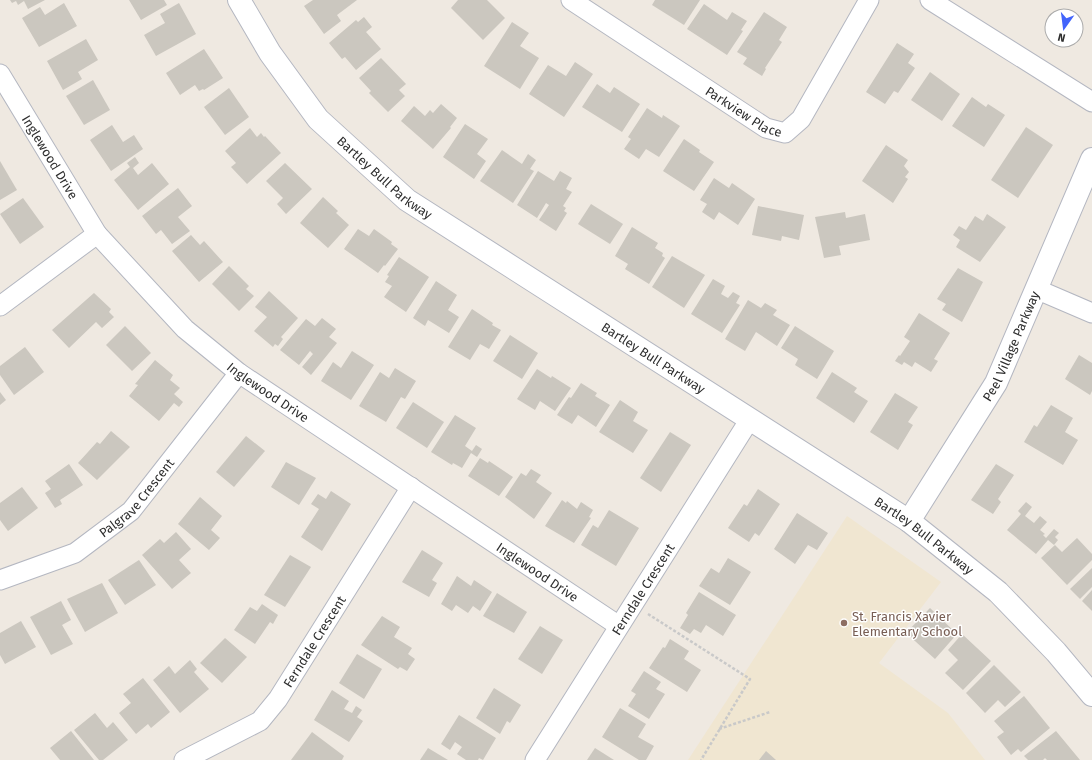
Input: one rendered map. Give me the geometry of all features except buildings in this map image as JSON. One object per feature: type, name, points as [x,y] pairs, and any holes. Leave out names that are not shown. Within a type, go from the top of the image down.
[{"type":"street","name":"Bartley Bull Parkway","points":[[239,0],[270,53],[318,119],[407,200],[909,521],[998,592],[1056,652],[1092,694]]},
{"type":"street","name":"Parkview Place","points":[[571,0],[766,128],[786,133],[801,119],[869,0]]},
{"type":"street","points":[[930,0],[1092,102]]},
{"type":"street","name":"Inglewood Drive","points":[[0,74],[97,234],[185,329],[239,373],[619,626]]},
{"type":"street","name":"Peel Village Parkway","points":[[909,521],[996,383],[1092,159]]},
{"type":"street","points":[[0,306],[97,234]]},
{"type":"street","points":[[1036,289],[1092,312]]},
{"type":"street","name":"Palgrave Crescent","points":[[0,580],[75,553],[131,511],[239,373]]},
{"type":"street","name":"Ferndale Crescent","points":[[535,760],[750,419]]},
{"type":"street","name":"Ferndale Crescent","points":[[184,760],[260,721],[278,699],[411,487]]},
{"type":"path","points":[[632,604],[750,679],[701,760]]},
{"type":"path","points":[[719,730],[770,712]]},
{"type":"shaded area","name":"St. Francis Xavier Elementary School","points":[[847,516],[941,582],[879,663],[948,713],[985,760],[688,760]]},
{"type":"place","name":"St. Francis Xavier Elementary School","points":[[844,623]]}]
